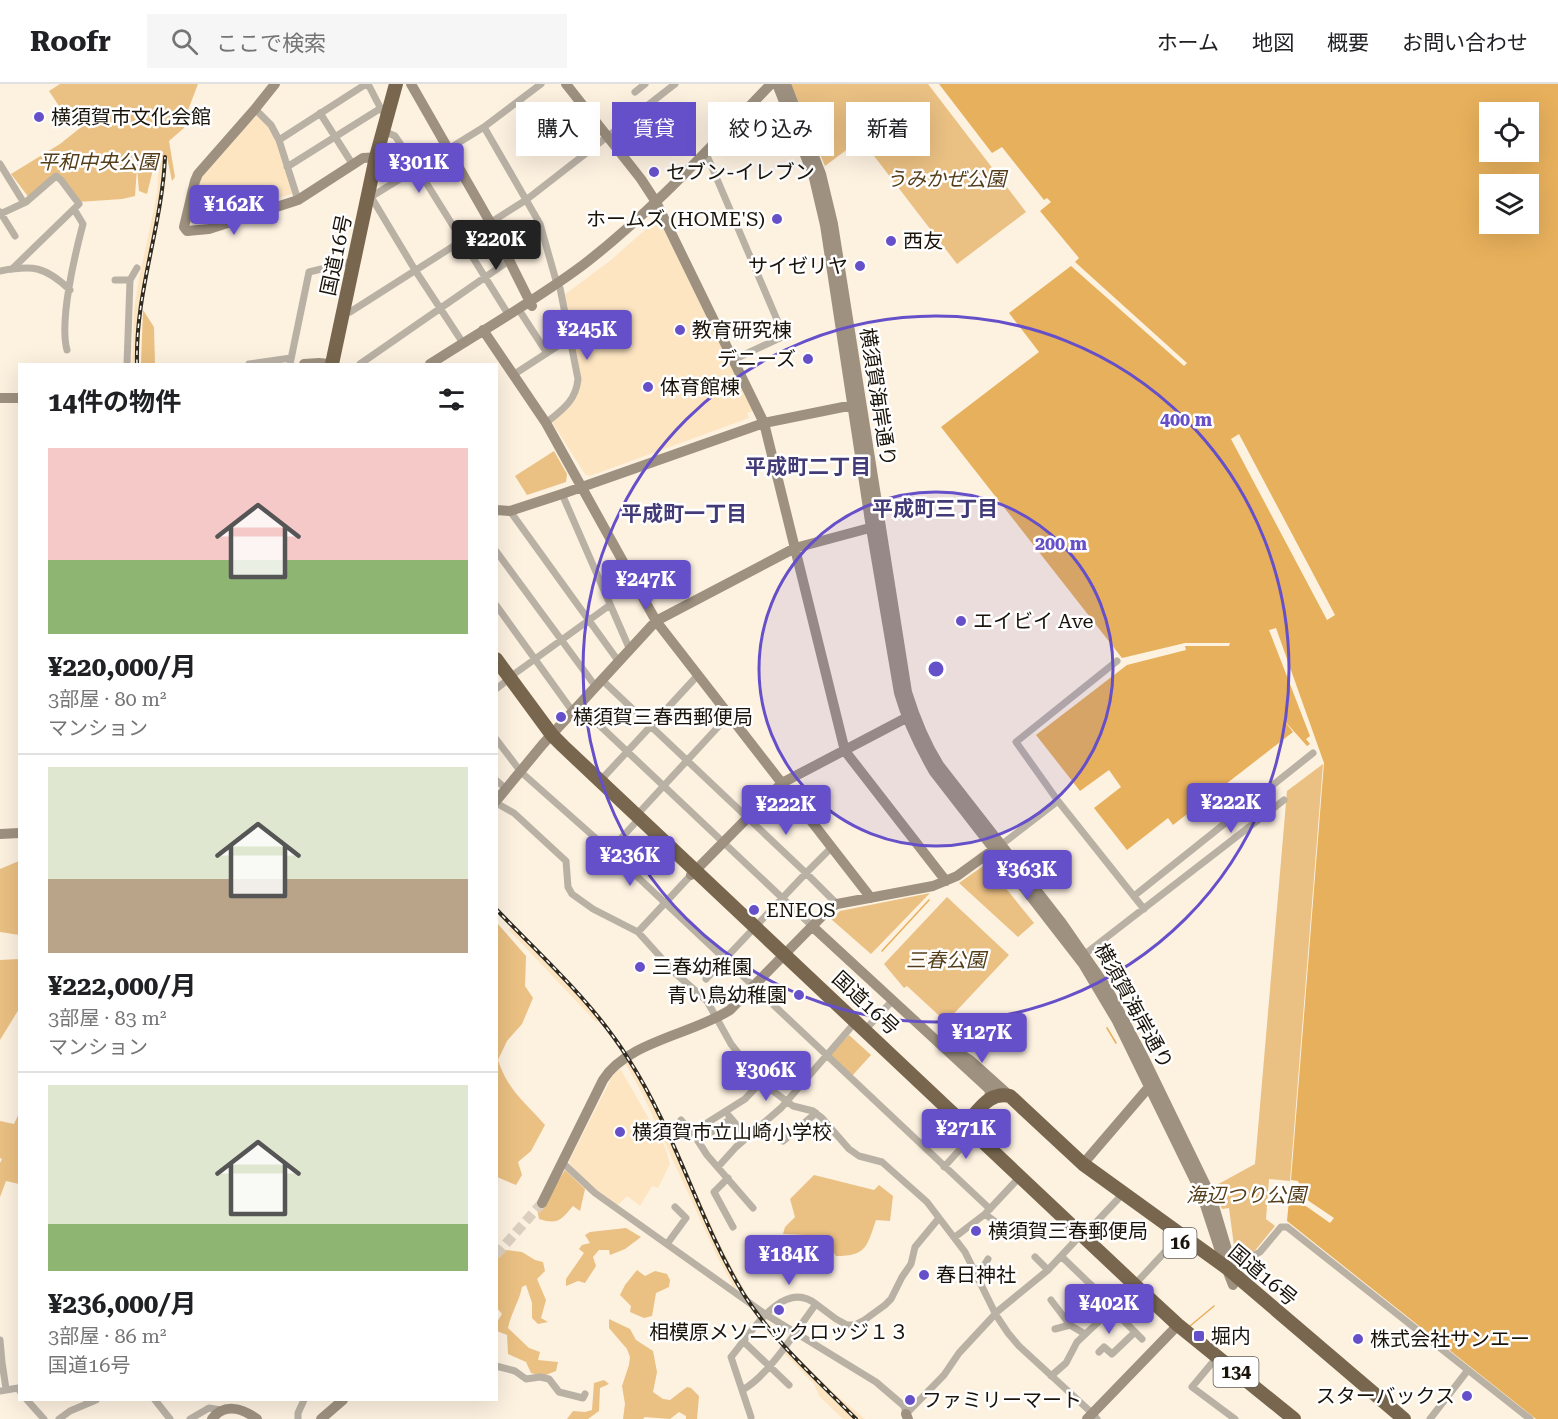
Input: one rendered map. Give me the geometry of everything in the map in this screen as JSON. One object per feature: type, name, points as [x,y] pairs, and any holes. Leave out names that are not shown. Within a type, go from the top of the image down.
[{"type":"highway","name":"国道16号","points":[[336,363],[350,312],[374,197],[383,113],[396,84]]},
{"type":"highway","name":"国道16号","points":[[336,363],[354,261],[379,157],[402,84]]},
{"type":"highway","name":"国道16号","points":[[498,665],[504,683],[550,737],[968,1131],[994,1107],[1002,1104],[1009,1106],[1079,1169],[1236,1282],[1404,1419]]},
{"type":"highway","points":[[968,1131],[989,1100],[997,1095],[1010,1096]]},
{"type":"highway","name":"国道16号","points":[[1010,1096],[1083,1164],[1228,1267],[1236,1282],[1390,1419]]},
{"type":"highway","name":"134","points":[[968,1131],[1016,1181],[1080,1237]]},
{"type":"highway","name":"134","points":[[968,1131],[1212,1363],[1283,1419]]},
{"type":"highway","name":"134","points":[[1176,1328],[1294,1419]]},
{"type":"street","points":[[275,84],[198,174],[184,227],[187,231],[209,229],[298,200],[363,158],[379,157]]},
{"type":"street","points":[[279,140],[367,84],[383,113],[335,137],[287,167]]},
{"type":"street","points":[[411,84],[490,222],[531,303]]},
{"type":"street","points":[[463,344],[415,270],[374,197],[484,127],[541,84]]},
{"type":"street","points":[[566,84],[641,179],[657,204],[764,423],[845,751],[946,881]]},
{"type":"street","points":[[635,92],[645,84]]},
{"type":"street","points":[[707,153],[771,84]]},
{"type":"street","points":[[442,363],[508,314],[558,286],[619,236],[657,204],[777,84],[814,178],[825,225],[857,404],[899,693],[906,718],[934,772],[997,847],[1083,964],[1117,1021],[1201,1193],[1228,1267],[1260,1252],[1281,1227],[1285,1226],[1530,1419]]},
{"type":"street","name":"横須賀海岸通り","points":[[786,84],[821,174],[833,224],[857,404]]},
{"type":"street","points":[[350,312],[526,200],[669,86]]},
{"type":"street","points":[[255,109],[271,125],[279,140],[298,200]]},
{"type":"street","points":[[320,113],[353,165]]},
{"type":"street","points":[[484,127],[544,235],[570,338],[578,379],[577,387],[570,404],[546,423]]},
{"type":"street","points":[[388,133],[395,136],[417,168],[508,314]]},
{"type":"street","points":[[707,153],[784,336],[733,360]]},
{"type":"street","points":[[0,164],[24,203]]},
{"type":"street","points":[[12,269],[79,204],[56,176],[24,203],[0,213],[15,236]]},
{"type":"street","points":[[67,350],[64,339],[82,224],[74,209]]},
{"type":"street","points":[[361,363],[510,260]]},
{"type":"street","points":[[263,363],[291,361],[309,272],[354,261]]},
{"type":"street","points":[[0,271],[39,268],[51,274],[70,290]]},
{"type":"street","points":[[127,363],[130,280],[137,268]]},
{"type":"street","points":[[115,280],[130,280]]},
{"type":"street","points":[[432,363],[521,313],[531,303]]},
{"type":"street","points":[[521,313],[547,353]]},
{"type":"street","points":[[484,333],[546,423],[656,621],[871,898]]},
{"type":"street","points":[[513,375],[570,338]]},
{"type":"street","points":[[0,400],[18,400]]},
{"type":"street","points":[[498,510],[510,511],[582,488],[764,423],[857,404]]},
{"type":"street","points":[[562,494],[630,650]]},
{"type":"street","points":[[510,511],[619,662]]},
{"type":"street","points":[[498,800],[550,737],[656,621],[795,548],[875,526]]},
{"type":"street","name":"横須賀海岸通り","points":[[875,526],[907,692],[925,743],[997,847],[1085,954],[1107,988],[1211,1196],[1228,1267]]},
{"type":"street","points":[[498,554],[562,640],[599,683],[651,726],[837,904]]},
{"type":"street","points":[[504,683],[610,605]]},
{"type":"street","points":[[498,608],[534,660],[576,709],[664,786],[990,1090],[989,1100]]},
{"type":"street","points":[[1117,661],[1016,742],[1058,801],[1144,909]]},
{"type":"street","points":[[598,783],[698,675]]},
{"type":"street","points":[[591,871],[664,786],[729,716]]},
{"type":"street","points":[[638,933],[693,873],[782,783],[906,718]]},
{"type":"street","points":[[498,742],[521,772],[609,850],[826,1055],[944,1167],[997,1223]]},
{"type":"street","points":[[1134,896],[1313,753]]},
{"type":"street","points":[[498,782],[507,790]]},
{"type":"street","points":[[1257,798],[1266,813]]},
{"type":"street","points":[[1085,954],[1284,800]]},
{"type":"street","points":[[542,1203],[603,1080],[612,1067],[632,1053],[717,1018],[741,1001],[830,908],[837,904],[933,886],[957,876],[1058,801]]},
{"type":"street","points":[[498,803],[514,813],[566,861],[568,887],[572,894],[599,913],[638,933],[674,972],[707,1001],[738,1054],[761,1082],[793,1106],[816,1113],[849,1149],[859,1156],[882,1162],[927,1202],[965,1252],[996,1315],[1019,1346],[1092,1417],[1176,1328]]},
{"type":"street","points":[[0,834],[18,833]]},
{"type":"street","points":[[706,979],[832,847]]},
{"type":"street","points":[[718,1167],[787,1101],[826,1055],[893,1000]]},
{"type":"street","points":[[935,1039],[970,1060],[1010,1096]]},
{"type":"street","points":[[681,1120],[691,1132],[745,1099],[761,1082]]},
{"type":"street","points":[[1083,1164],[1149,1087]]},
{"type":"street","points":[[732,1108],[730,1119],[747,1137]]},
{"type":"street","points":[[783,1141],[816,1113]]},
{"type":"street","points":[[730,1119],[698,1141],[707,1155],[753,1208]]},
{"type":"street","points":[[944,1167],[968,1131]]},
{"type":"street","points":[[563,1163],[586,1186],[666,1245],[765,1314],[876,1382],[904,1406],[907,1416]]},
{"type":"street","points":[[728,1178],[714,1192],[733,1227]]},
{"type":"street","points":[[955,1237],[987,1211],[1016,1181]]},
{"type":"street","points":[[907,1416],[944,1375],[959,1353],[998,1311],[1048,1270],[1118,1199]]},
{"type":"street","points":[[666,1245],[686,1218],[675,1207]]},
{"type":"street","points":[[751,1417],[731,1357],[765,1314],[774,1305],[790,1298],[809,1299],[836,1320],[847,1325],[855,1325],[863,1321],[891,1299],[911,1264],[915,1248],[939,1218]]},
{"type":"street","points":[[1051,1376],[1066,1363],[1077,1342],[1113,1308],[1176,1240]]},
{"type":"street","points":[[1061,1256],[1142,1339]]},
{"type":"street","points":[[1035,1257],[1048,1270]]},
{"type":"street","points":[[972,1269],[982,1269],[987,1259]]},
{"type":"street","points":[[1051,1300],[1069,1323],[1085,1334]]},
{"type":"street","points":[[742,1390],[751,1385],[769,1365],[816,1304]]},
{"type":"street","points":[[1054,1329],[1069,1323],[1075,1309]]},
{"type":"street","points":[[1099,1352],[1104,1347],[1112,1353],[1134,1333]]},
{"type":"street","points":[[0,1340],[3,1390],[18,1388]]},
{"type":"street","points":[[744,1342],[789,1385]]},
{"type":"street","points":[[1212,1363],[1192,1387],[1235,1419]]},
{"type":"street","points":[[498,1367],[515,1371],[526,1379],[546,1378],[562,1394],[584,1398],[585,1394]]},
{"type":"street","points":[[1430,1419],[1468,1370]]},
{"type":"street","points":[[28,1401],[44,1419]]},
{"type":"street","points":[[59,1419],[70,1411],[94,1401]]},
{"type":"street","points":[[156,1401],[170,1419]]},
{"type":"street","points":[[298,1419],[304,1401]]},
{"type":"street","points":[[321,1419],[342,1401]]},
{"type":"street","points":[[190,1419],[209,1408],[236,1409],[256,1419]]},
{"type":"street","points":[[212,1419],[221,1410]]},
{"type":"shaded area","points":[[939,84],[1558,84],[1558,1419],[1536,1419],[1287,1221],[1289,1200],[1293,1197],[1330,1223],[1334,1218],[1297,1193],[1300,1186],[1298,1181],[1291,1180],[1324,763],[1276,628],[1269,630],[1310,736],[1306,739],[1310,744],[1307,746],[1282,718],[1293,732],[1173,825],[1168,818],[1127,850],[1094,808],[1121,787],[1109,770],[1080,791],[1036,735],[1127,665],[1186,650],[1185,646],[1229,646],[1230,643],[1185,643],[1122,658],[941,427],[1039,352],[1009,313],[1071,266],[1184,366],[1187,363],[1075,262],[1079,258],[1040,211],[1051,202],[1047,198],[1044,200],[1002,147],[992,153]]},
{"type":"shaded area","points":[[258,114],[271,128],[278,142],[294,193],[202,224],[188,223],[200,180],[212,163]]},
{"type":"shaded area","points":[[159,157],[167,157],[164,195],[141,311],[139,363],[132,363],[134,310],[157,194]]},
{"type":"shaded area","points":[[653,223],[658,226],[661,224],[753,411],[747,413],[749,418],[590,476],[585,474],[553,424],[554,419],[570,407],[578,394],[581,379],[564,295],[611,260]]},
{"type":"shaded area","points":[[515,926],[602,1017],[596,1022],[508,929]]},
{"type":"shaded area","points":[[632,1060],[649,1089],[724,1253],[745,1291],[741,1293],[737,1287],[734,1288],[717,1256],[642,1093],[625,1063]]},
{"type":"shaded area","name":"横須賀市立山崎小学校","points":[[619,1069],[665,1147],[670,1164],[658,1188],[652,1186],[640,1206],[627,1196],[618,1205],[614,1203],[593,1188],[569,1161],[612,1077]]},
{"type":"shaded area","points":[[788,1348],[834,1393],[865,1419],[843,1419],[819,1396],[814,1384],[783,1352]]},
{"type":"green space","name":"平和中央公園","points":[[60,84],[198,84],[185,118],[184,128],[169,141],[175,177],[172,181],[167,157],[156,157],[147,194],[139,191],[137,168],[135,196],[78,202],[56,177],[30,199],[11,174],[60,144],[95,116],[87,106],[61,109],[49,91]]},
{"type":"green space","name":"うみかぜ公園","points":[[791,84],[928,84],[1026,212],[957,264],[874,156],[930,156],[930,102],[846,102],[846,150],[825,166],[821,156],[834,156],[834,102],[798,102]]},
{"type":"green space","points":[[143,310],[154,327],[155,363],[141,363]]},
{"type":"green space","points":[[554,451],[567,474],[566,482],[527,495],[515,476]]},
{"type":"green space","name":"海辺つり公園","points":[[1323,764],[1290,1181],[1269,1179],[1266,1219],[1275,1226],[1253,1253],[1237,1258],[1229,1208],[1222,1209],[1213,1187],[1255,1164],[1287,791]]},
{"type":"green space","points":[[18,861],[18,935],[0,932],[0,869]]},
{"type":"green space","points":[[986,864],[1034,923],[1018,937],[959,883]]},
{"type":"green space","name":"三春公園","points":[[930,893],[871,954],[831,919],[840,911]]},
{"type":"green space","name":"三春公園","points":[[947,897],[1009,955],[946,1022],[907,986],[904,988],[884,964]]},
{"type":"green space","points":[[498,924],[526,956],[525,986],[533,998],[522,1024],[507,1041],[498,1060]]},
{"type":"green space","points":[[18,959],[18,1011],[0,1040],[0,960]]},
{"type":"green space","points":[[849,1035],[871,1055],[852,1076],[830,1055]]},
{"type":"green space","points":[[498,1060],[512,1088],[545,1125],[531,1151],[518,1162],[522,1175],[516,1185],[498,1177]]},
{"type":"green space","points":[[18,1115],[18,1184],[6,1181],[0,1197],[2,1159],[0,1158],[0,1121],[14,1124]]},
{"type":"green space","points":[[565,1170],[585,1189],[580,1211],[573,1206],[559,1220],[539,1219],[536,1203],[553,1189]]},
{"type":"green space","points":[[814,1175],[874,1190],[879,1185],[893,1196],[890,1221],[876,1220],[868,1243],[860,1251],[846,1256],[836,1256],[828,1244],[805,1235],[783,1234],[785,1227],[795,1217],[790,1199]]},
{"type":"green space","points":[[626,1228],[641,1237],[625,1249],[610,1255],[609,1250],[599,1250],[593,1257],[596,1266],[585,1283],[578,1281],[566,1286],[566,1279],[584,1253],[579,1249],[582,1245],[590,1243],[585,1235],[590,1232]]},
{"type":"green space","points":[[498,1249],[522,1252],[543,1262],[545,1271],[537,1279],[546,1300],[541,1318],[548,1322],[538,1324],[532,1318],[532,1303],[526,1285],[522,1287],[508,1328],[529,1348],[540,1352],[538,1360],[558,1362],[556,1371],[543,1376],[531,1373],[526,1362],[508,1354],[507,1335],[498,1331],[498,1320],[502,1314],[498,1309]]},
{"type":"green space","points":[[637,1270],[645,1276],[655,1271],[667,1274],[670,1280],[669,1287],[656,1293],[652,1316],[644,1318],[630,1312],[631,1306],[620,1295]]},
{"type":"green space","points":[[609,1319],[630,1329],[636,1340],[653,1351],[657,1372],[653,1392],[663,1399],[670,1400],[687,1387],[699,1396],[697,1419],[686,1419],[686,1416],[679,1412],[670,1419],[645,1417],[643,1419],[623,1419],[625,1404],[622,1386],[630,1357],[627,1349],[609,1328]]},
{"type":"green space","points":[[604,1380],[609,1384],[600,1388],[599,1411],[588,1419],[567,1419],[573,1411],[592,1410],[594,1383]]},
{"type":"pier","points":[[1239,434],[1335,615],[1327,620],[1231,439]]},
{"type":"waterway","points":[[882,951],[929,900]]},
{"type":"waterway","points":[[1107,1028],[1116,1043]]},
{"type":"waterway","points":[[1190,1326],[1214,1306]]},
{"type":"tunnel","points":[[498,1253],[542,1203]]},
{"type":"railway","points":[[137,363],[140,312],[159,209],[165,157]]},
{"type":"railway","points":[[498,911],[567,981],[615,1039],[646,1088],[713,1236],[743,1293],[782,1343],[856,1419]]},
{"type":"place","name":"横須賀市文化会館","points":[[39,117]]},
{"type":"place","name":"セブン-イレブン","points":[[654,172]]},
{"type":"place","name":"ホームズ (HOME'S)","points":[[777,219]]},
{"type":"place","name":"西友","points":[[891,241]]},
{"type":"place","name":"サイゼリヤ","points":[[860,266]]},
{"type":"place","name":"教育研究棟","points":[[680,330]]},
{"type":"place","name":"デニーズ","points":[[808,359]]},
{"type":"place","name":"体育館棟","points":[[648,387]]},
{"type":"place","name":"エイビイ Ave","points":[[961,621]]},
{"type":"place","name":"横須賀三春西郵便局","points":[[561,717]]},
{"type":"place","name":"ENEOS","points":[[754,910]]},
{"type":"place","name":"三春幼稚園","points":[[640,967]]},
{"type":"place","name":"青い鳥幼稚園","points":[[799,995]]},
{"type":"place","name":"横須賀市立山崎小学校","points":[[620,1132]]},
{"type":"place","name":"横須賀三春郵便局","points":[[976,1231]]},
{"type":"place","name":"春日神社","points":[[924,1275]]},
{"type":"place","name":"相模原メソニックロッジ１３","points":[[779,1310]]},
{"type":"place","name":"堀内","points":[[1199,1336]]},
{"type":"place","name":"株式会社サンエー","points":[[1358,1339]]},
{"type":"place","name":"スターバックス","points":[[1467,1396]]},
{"type":"place","name":"ファミリーマート","points":[[910,1400]]},
{"type":"district","name":"平成町二丁目","points":[[808,467]]},
{"type":"district","name":"平成町三丁目","points":[[935,509]]},
{"type":"district","name":"平成町一丁目","points":[[684,514]]}]
